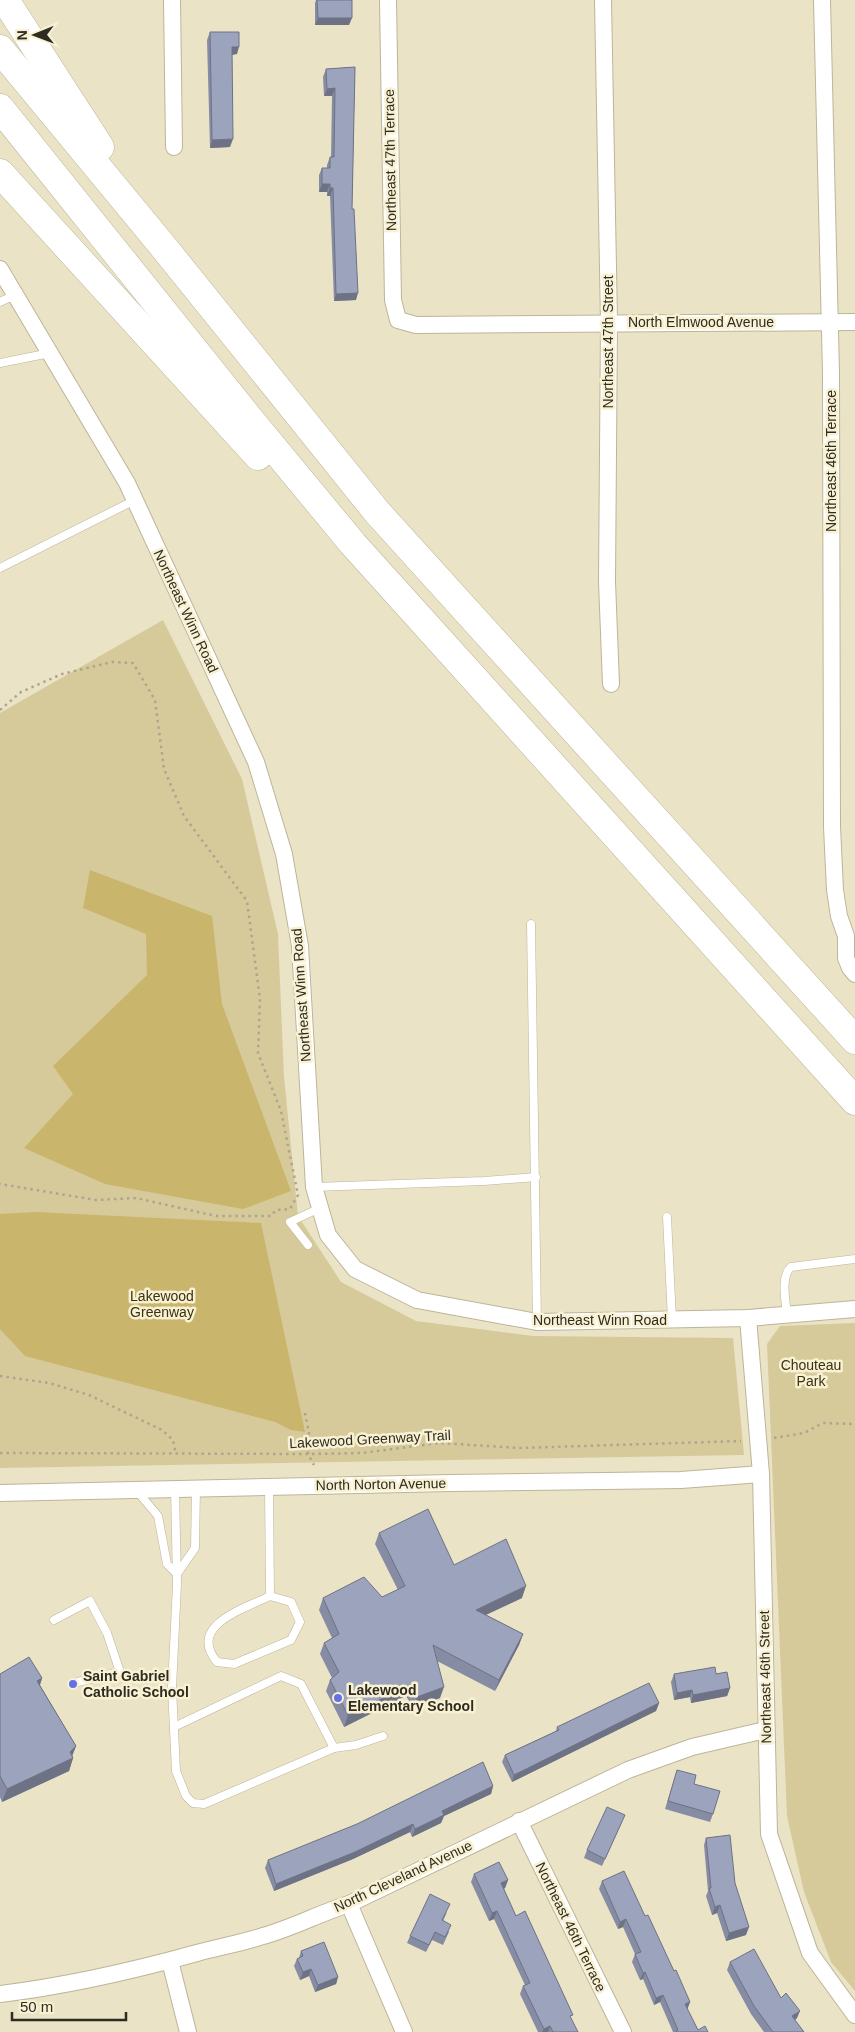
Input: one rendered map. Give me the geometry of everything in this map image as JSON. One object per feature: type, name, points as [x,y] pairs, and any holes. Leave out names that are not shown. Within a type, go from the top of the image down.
[{"type":"highway","points":[[5,0],[166,250]]},
{"type":"highway","points":[[0,49],[166,250],[377,512],[855,1040]]},
{"type":"highway","points":[[0,108],[242,409],[354,544],[855,1101]]},
{"type":"highway","points":[[0,173],[301,504],[354,544]]},
{"type":"street","points":[[172,0],[174,147]]},
{"type":"street","name":"Northeast 47th Terrace","points":[[388,0],[393,300],[398,320]]},
{"type":"street","name":"Northeast 47th Street","points":[[603,0],[609,322],[607,582],[610,684]]},
{"type":"street","name":"Northeast 46th Terrace","points":[[822,0],[829,322],[832,827],[838,916],[848,925],[846,958],[855,974]]},
{"type":"street","name":"Northeast Winn Road","points":[[0,269],[127,483],[256,762],[284,854],[300,946],[314,1187],[328,1235],[356,1269],[417,1300],[537,1322],[748,1318],[855,1309]]},
{"type":"street","name":"North Elmwood Avenue","points":[[398,320],[416,325],[609,322],[855,322]]},
{"type":"street","name":"Northeast 46th Street","points":[[748,1318],[761,1474],[768,1834],[810,1953],[855,2015]]},
{"type":"street","name":"North Norton Avenue","points":[[0,1493],[681,1480],[761,1474]]},
{"type":"street","name":"North Cleveland Avenue","points":[[0,1994],[54,1987],[170,1961],[265,1936],[324,1911],[349,1904],[518,1821],[656,1759],[692,1747],[765,1730]]},
{"type":"street","name":"Northeast 46th Terrace","points":[[518,1821],[624,2032]]},
{"type":"street","points":[[349,1904],[404,2032]]},
{"type":"street","points":[[170,1961],[188,2032]]},
{"type":"lane","points":[[0,302],[15,295]]},
{"type":"lane","points":[[0,363],[50,353]]},
{"type":"lane","points":[[0,568],[134,500]]},
{"type":"lane","points":[[532,924],[537,1322]]},
{"type":"lane","points":[[314,1187],[484,1181],[536,1177]]},
{"type":"lane","points":[[308,1245],[290,1222],[320,1208]]},
{"type":"lane","points":[[667,1217],[672,1320]]},
{"type":"lane","points":[[786,1315],[785,1276],[788,1269],[791,1267],[855,1259]]},
{"type":"lane","points":[[269,1487],[270,1596]]},
{"type":"lane","points":[[175,1489],[177,1574],[172,1688],[176,1771],[186,1796],[194,1803],[204,1804],[334,1748],[356,1746],[383,1736]]},
{"type":"lane","points":[[177,1574],[195,1548],[196,1489]]},
{"type":"lane","points":[[137,1490],[158,1516],[167,1564],[177,1574]]},
{"type":"lane","points":[[270,1596],[292,1602],[300,1622],[291,1640],[234,1664],[217,1662],[209,1652],[208,1637],[218,1622],[270,1596]]},
{"type":"lane","points":[[54,1620],[90,1601],[107,1633],[120,1672],[78,1682]]},
{"type":"lane","points":[[174,1727],[281,1676],[302,1684],[334,1748]]},
{"type":"path","points":[[0,710],[21,692],[62,674],[112,662],[133,663],[156,700],[164,769],[184,816],[247,900],[260,999],[258,1053],[281,1111],[298,1195],[290,1210],[276,1210],[271,1216],[216,1216],[136,1198],[96,1200],[0,1184]]},
{"type":"path","points":[[0,1376],[49,1383],[89,1395],[162,1430],[173,1440],[176,1454]]},
{"type":"path","points":[[305,1413],[308,1433],[308,1454],[314,1465]]},
{"type":"path","points":[[768,1440],[804,1432],[823,1423],[855,1424]]},
{"type":"path","name":"Lakewood Greenway Trail","points":[[0,1452],[308,1454],[362,1453],[439,1443],[520,1448],[741,1441]]},
{"type":"green space","name":"Lakewood Greenway","points":[[163,620],[242,779],[278,934],[284,1077],[298,1216],[341,1282],[416,1321],[533,1336],[733,1338],[744,1455],[0,1468],[0,713]]},
{"type":"green space","name":"Chouteau Park","points":[[855,1323],[855,1991],[831,1962],[804,1892],[787,1816],[767,1344],[780,1326]]},
{"type":"shaded area","points":[[90,870],[212,916],[222,1004],[291,1191],[243,1209],[105,1184],[24,1148],[73,1094],[53,1066],[147,975],[146,934],[83,908]]},
{"type":"shaded area","points":[[36,1212],[261,1223],[305,1432],[291,1430],[275,1422],[25,1356],[0,1329],[0,1214]]},
{"type":"building","points":[[317,0],[352,0],[352,18],[318,18]]},
{"type":"building","points":[[210,32],[239,32],[239,47],[232,47],[233,139],[212,140]]},
{"type":"building","points":[[355,67],[352,209],[354,209],[358,293],[336,294],[333,188],[330,188],[330,184],[322,184],[322,168],[330,168],[330,157],[334,157],[335,88],[327,89],[326,69]]},
{"type":"building","name":"Lakewood Elementary School","points":[[428,1509],[454,1565],[506,1539],[526,1586],[476,1610],[523,1634],[499,1680],[433,1645],[444,1687],[417,1697],[410,1685],[348,1715],[330,1680],[339,1672],[324,1643],[339,1634],[323,1598],[364,1577],[382,1597],[405,1586],[379,1533]]},
{"type":"building","points":[[29,1657],[42,1678],[37,1681],[76,1746],[70,1752],[73,1758],[7,1789],[0,1776],[0,1674]]},
{"type":"building","points":[[715,1667],[716,1674],[727,1672],[730,1688],[693,1695],[692,1690],[677,1693],[674,1674]]},
{"type":"building","points":[[649,1683],[659,1703],[514,1775],[505,1755],[559,1730],[557,1727]]},
{"type":"building","points":[[483,1762],[493,1786],[442,1811],[444,1815],[415,1829],[413,1824],[355,1852],[276,1884],[268,1860],[357,1824]]},
{"type":"building","points":[[677,1770],[696,1775],[694,1784],[720,1791],[713,1814],[668,1801]]},
{"type":"building","points":[[607,1807],[625,1815],[605,1859],[587,1850]]},
{"type":"building","points":[[730,1835],[735,1883],[749,1927],[729,1933],[720,1905],[715,1907],[709,1888],[711,1888],[706,1838]]},
{"type":"building","points":[[499,1862],[508,1880],[501,1883],[516,1916],[525,1911],[573,2015],[570,2016],[578,2032],[553,2032],[550,2026],[544,2029],[523,1986],[530,1983],[497,1911],[492,1913],[474,1874]]},
{"type":"building","points":[[624,1871],[645,1916],[648,1915],[674,1971],[676,1970],[690,2002],[685,2004],[698,2030],[705,2026],[708,2032],[676,2032],[678,2030],[663,1995],[656,1998],[635,1954],[641,1952],[626,1919],[620,1922],[602,1881]]},
{"type":"building","points":[[430,1894],[450,1904],[442,1920],[451,1925],[445,1937],[435,1932],[429,1945],[410,1936]]},
{"type":"building","points":[[324,1942],[338,1977],[318,1985],[311,1969],[303,1972],[297,1959],[303,1956],[301,1951]]},
{"type":"building","points":[[754,1949],[781,1998],[786,1993],[800,2011],[792,2016],[804,2032],[773,2032],[754,2006],[730,1962]]},
{"type":"place","name":"Saint Gabriel Catholic School","points":[[73,1684]]},
{"type":"place","name":"Lakewood Elementary School","points":[[338,1698]]}]
